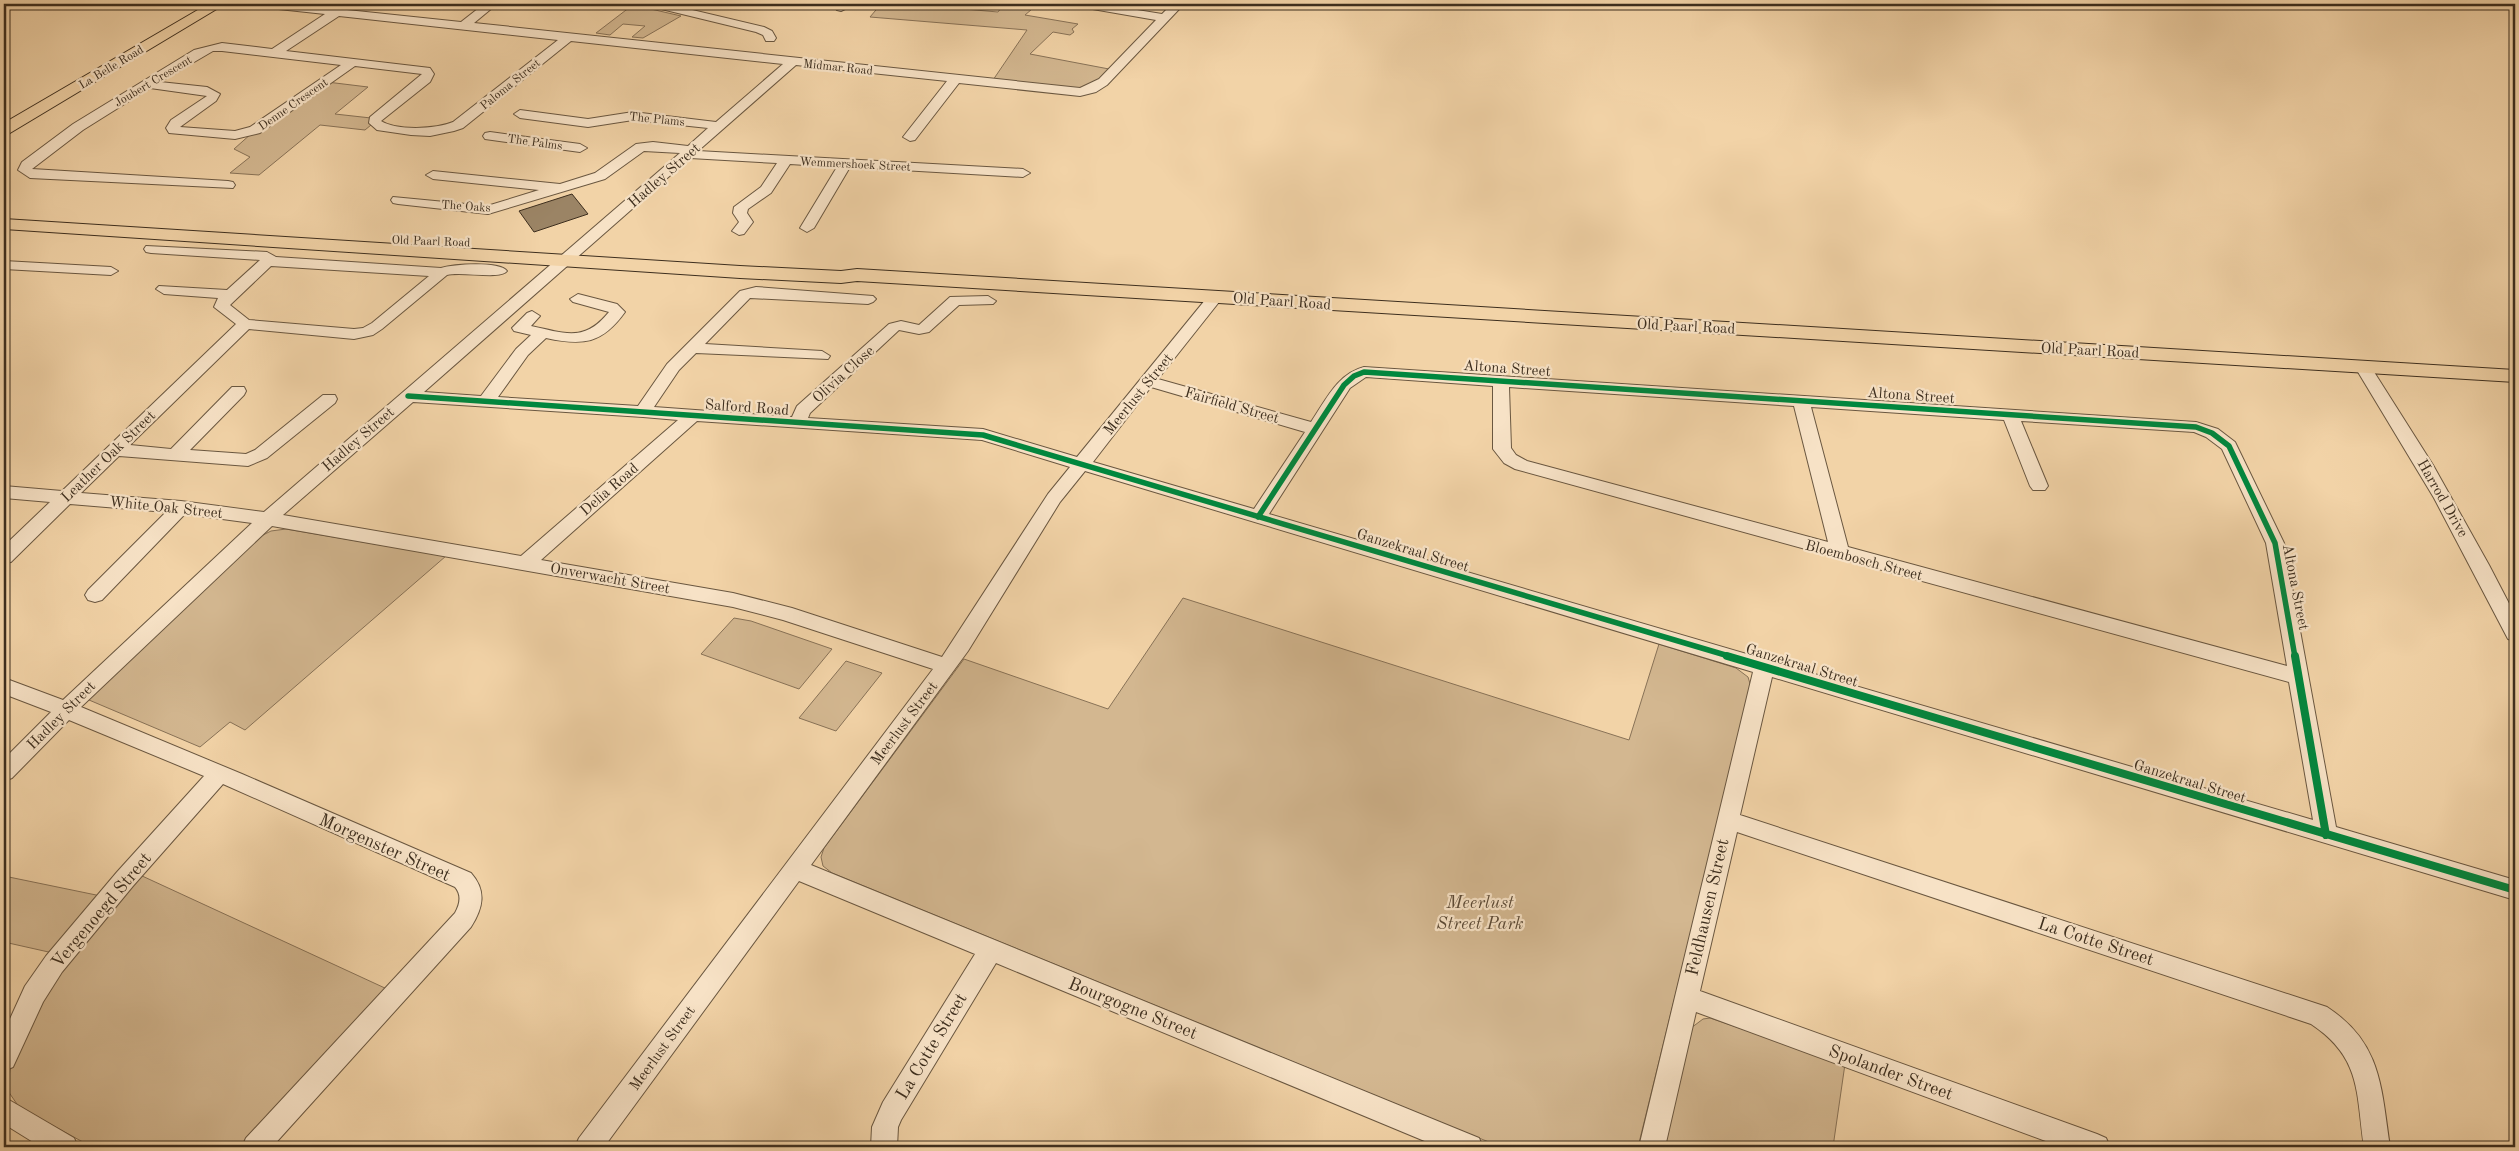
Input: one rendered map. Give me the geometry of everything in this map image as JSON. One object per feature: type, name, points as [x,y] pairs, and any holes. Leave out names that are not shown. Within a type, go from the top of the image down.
[{"type":"main road","name":"La Belle Road","points":[[4,118],[199,4]]},
{"type":"main road","points":[[150,32],[208,4]]},
{"type":"main road","name":"La Belle Road","points":[[4,130],[218,4]]},
{"type":"main road","name":"Old Paarl Road","points":[[4,212],[280,236],[408,240],[831,277],[857,275],[2515,376]]},
{"type":"main road","name":"Old Paarl Road","points":[[4,224],[571,255]]},
{"type":"street","name":"Midmar Road","points":[[260,4],[1067,91],[1088,91],[1103,82],[1178,4]]},
{"type":"street","points":[[463,26],[490,4]]},
{"type":"street","points":[[653,4],[760,29],[768,33],[770,38]]},
{"type":"street","points":[[1081,4],[1164,18]]},
{"type":"street","points":[[275,53],[337,12]]},
{"type":"street","name":"Paloma Street","points":[[375,123],[382,126],[427,132],[451,129],[569,37]]},
{"type":"street","name":"Joubert Crescent","points":[[228,185],[26,172],[27,165],[69,133],[198,53],[211,48],[222,47],[420,69],[428,74],[426,79],[378,116],[375,123]]},
{"type":"street","name":"Denne Crescent","points":[[147,84],[207,91],[214,94],[212,98],[176,123],[172,128],[174,130],[241,135],[255,130],[354,62]]},
{"type":"street","name":"Hadley Street","points":[[4,772],[66,709],[268,519],[792,62]]},
{"type":"street","points":[[910,137],[955,79]]},
{"type":"street","name":"The Plams","points":[[520,114],[594,123],[627,115],[720,126]]},
{"type":"street","points":[[540,143],[566,120]]},
{"type":"street","name":"The Palms","points":[[490,136],[580,148]]},
{"type":"street","name":"The Oaks","points":[[398,200],[488,210],[600,176],[641,147],[652,146],[690,152]]},
{"type":"street","name":"Wemmershoek Street","points":[[690,152],[786,160],[1023,173]]},
{"type":"street","points":[[739,231],[746,222],[740,213],[741,207],[766,190],[786,160]]},
{"type":"street","points":[[807,228],[846,163]]},
{"type":"street","name":"The Oaks","points":[[433,175],[561,188]]},
{"type":"street","points":[[151,249],[267,256],[269,258],[267,261],[230,295],[221,306],[245,324],[354,334],[367,332],[378,326],[442,272]]},
{"type":"street","points":[[267,261],[442,272],[456,268],[500,271]]},
{"type":"street","points":[[4,265],[111,272]]},
{"type":"street","points":[[164,289],[230,295]]},
{"type":"street","points":[[643,412],[671,369],[740,297],[748,293],[868,299]]},
{"type":"street","name":"Meerlust Street","points":[[588,1147],[946,666],[987,608],[1034,528],[1081,464],[1215,297]]},
{"type":"street","points":[[532,316],[520,328],[574,340],[585,339],[593,335],[617,312],[612,306],[578,299]]},
{"type":"street","name":"Olivia Close","points":[[797,423],[804,410],[894,327],[903,325],[917,330],[923,329],[955,300],[988,301]]},
{"type":"street","name":"Leather Oak Street","points":[[4,557],[245,324]]},
{"type":"street","points":[[486,402],[524,350],[543,333]]},
{"type":"street","points":[[692,348],[822,356]]},
{"type":"street","name":"Harrod Drive","points":[[2363,367],[2478,556],[2515,634]]},
{"type":"street","name":"Altona Street","points":[[1258,517],[1347,382],[1361,373],[1501,380],[2188,426],[2204,430],[2225,442],[2275,543],[2326,835]]},
{"type":"street","name":"Bloembosch Street","points":[[1501,380],[1501,444],[1505,454],[1515,462],[1840,553],[2299,677]]},
{"type":"street","name":"Fairfield Street","points":[[1148,381],[1315,429]]},
{"type":"street","points":[[175,455],[238,391]]},
{"type":"street","name":"Salford Road","points":[[408,396],[797,423],[974,433],[1081,464]]},
{"type":"street","points":[[114,450],[244,461],[253,459],[329,400]]},
{"type":"street","points":[[1801,400],[1840,553]]},
{"type":"street","points":[[2010,414],[2039,486]]},
{"type":"street","name":"Delia Road","points":[[524,564],[694,416]]},
{"type":"street","name":"Ganzekraal Street","points":[[1081,464],[2515,890]]},
{"type":"street","name":"White Oak Street","points":[[4,492],[181,507],[268,519]]},
{"type":"street","points":[[95,595],[181,507]]},
{"type":"street","name":"Onverwacht Street","points":[[268,519],[752,604],[830,627],[946,666]]},
{"type":"street","name":"Feldhausen Street","points":[[1652,1147],[1764,667]]},
{"type":"street","points":[[4,686],[66,709]]},
{"type":"street","name":"Morgenster Street","points":[[66,709],[463,880],[472,896],[468,912],[463,920],[255,1147]]},
{"type":"street","name":"Vergenoegd Street","points":[[4,1059],[34,994],[54,964],[125,879],[219,774]]},
{"type":"street","name":"La Cotte Street","points":[[1728,820],[2318,1015],[2346,1035],[2361,1057],[2377,1147]]},
{"type":"street","name":"Bourgogne Street","points":[[795,869],[1470,1147]]},
{"type":"street","name":"La Cotte Street","points":[[884,1147],[885,1127],[892,1111],[991,949]]},
{"type":"street","name":"Spolander Street","points":[[1686,997],[2097,1147]]},
{"type":"street","points":[[4,1110],[65,1147]]},
{"type":"green space","points":[[881,4],[907,4],[998,12],[1004,4],[1038,4],[1025,15],[1078,24],[1072,29],[1074,32],[1070,35],[1053,32],[1030,54],[1109,69],[1095,83],[1077,89],[993,80],[1027,30],[870,17]]},
{"type":"green space","points":[[638,6],[681,16],[643,38],[632,37],[645,26],[623,24],[610,35],[596,33],[630,7]]},
{"type":"green space","points":[[327,82],[368,87],[335,114],[371,118],[371,125],[365,130],[320,125],[259,175],[230,173],[250,157],[234,149],[252,133]]},
{"type":"green space","points":[[286,529],[446,556],[245,730],[230,722],[200,747],[89,700],[107,676],[259,537],[271,531]]},
{"type":"green space","name":"Meerlust Street Park","points":[[1183,598],[1629,740],[1659,644],[1736,668],[1748,677],[1751,687],[1638,1147],[1501,1147],[832,873],[823,866],[821,857],[824,848],[964,659],[1108,709]]},
{"type":"green space","points":[[734,618],[751,621],[832,649],[799,689],[701,654]]},
{"type":"green space","points":[[846,661],[882,673],[836,731],[799,718]]},
{"type":"green space","points":[[140,875],[387,989],[243,1147],[92,1147],[19,1107],[8,1091],[10,1068],[50,985]]},
{"type":"green space","points":[[4,876],[101,896],[53,953],[4,942]]},
{"type":"green space","points":[[1710,1018],[1845,1064],[1833,1147],[1664,1147],[1691,1028],[1703,1019]]},
{"type":"building","points":[[572,194],[588,214],[534,232],[519,211]]},
{"type":"cycle path","points":[[1258,517],[1344,385],[1354,376],[1364,372],[2196,427],[2212,433],[2229,446],[2275,543],[2326,835]]},
{"type":"cycle path","points":[[408,396],[983,435],[2515,890]]}]
